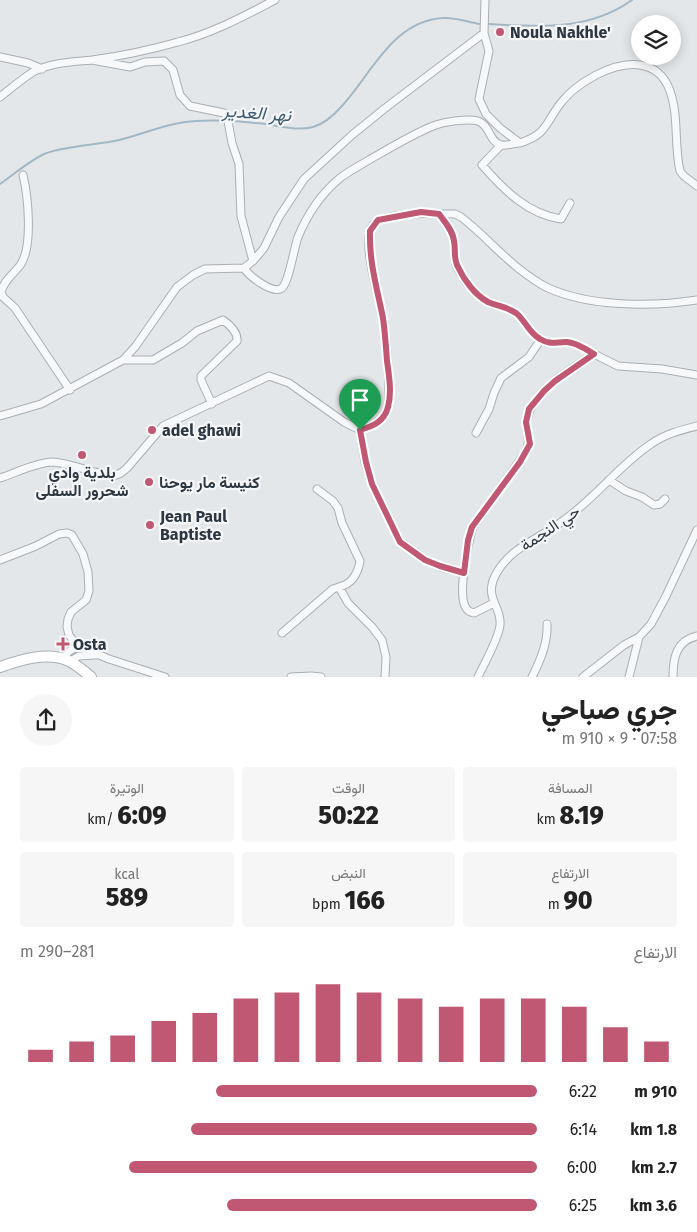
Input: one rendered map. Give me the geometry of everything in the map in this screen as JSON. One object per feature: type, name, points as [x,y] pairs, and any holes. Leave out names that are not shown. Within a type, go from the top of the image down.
[{"type":"main road","points":[[0,667],[35,658],[66,660],[91,677]]},
{"type":"street","points":[[0,97],[33,72],[61,62],[92,60],[179,42],[207,33],[276,0]]},
{"type":"street","points":[[485,0],[484,33],[489,51],[479,99],[486,114],[520,143]]},
{"type":"street","points":[[0,416],[41,404],[123,360],[135,347],[177,287],[193,275],[205,269],[244,268],[253,261],[264,248],[282,212],[304,179],[352,135],[384,109],[484,33]]},
{"type":"street","points":[[0,57],[28,63],[42,69]]},
{"type":"street","points":[[92,60],[130,67],[144,62],[164,61],[173,70],[180,95],[190,106],[224,113],[230,124],[232,144],[239,164],[242,216],[253,261]]},
{"type":"street","points":[[244,268],[252,277],[272,288],[279,290],[282,288],[286,281],[298,238],[306,219],[315,206],[340,179],[390,148],[433,126],[474,120],[481,122],[487,128],[493,140],[501,145],[520,143],[538,135],[560,104],[583,82],[598,74],[621,66],[636,64],[647,66],[662,76],[670,90],[680,171],[697,186]]},
{"type":"street","points":[[501,145],[482,165],[500,186],[521,203],[550,217],[561,219],[570,203]]},
{"type":"street","points":[[23,175],[29,220],[24,257],[20,265],[6,281],[1,292],[3,297],[15,308],[70,390]]},
{"type":"street","points":[[0,478],[50,462],[68,464],[114,476],[123,472],[128,467],[163,426],[265,377],[274,376],[289,384],[344,422],[360,430],[379,422],[388,407],[389,375],[384,322],[371,267],[370,231],[374,224],[384,219],[421,212],[455,214],[461,217],[516,266],[547,287],[594,301],[612,303],[697,300]]},
{"type":"street","points":[[439,214],[453,236],[454,256],[457,267],[470,286],[487,301],[507,308],[518,315],[532,333],[541,339],[554,344],[567,342],[585,348],[618,366],[655,368],[697,375]]},
{"type":"street","points":[[123,360],[144,361],[158,358],[198,330],[223,320],[230,325],[238,337],[237,341],[201,376],[212,404]]},
{"type":"street","points":[[476,432],[489,409],[501,378],[529,357],[541,339]]},
{"type":"street","points":[[494,603],[474,613],[467,610],[463,598],[468,540],[472,527],[520,462],[530,444],[526,422],[529,409],[555,381],[594,354]]},
{"type":"street","name":"حي النجمة","points":[[478,677],[500,628],[499,616],[491,595],[495,576],[510,557],[527,543],[550,530],[586,504],[636,456],[662,437],[697,426]]},
{"type":"street","points":[[360,430],[372,484],[400,542],[425,560],[464,573]]},
{"type":"street","points":[[609,480],[654,505],[660,504],[665,499]]},
{"type":"street","points":[[282,633],[334,589],[346,585],[353,578],[360,561],[342,522],[338,508],[317,489]]},
{"type":"street","points":[[583,677],[624,645],[639,637],[651,624],[697,530]]},
{"type":"street","points":[[0,560],[36,546],[59,534],[67,533],[72,535],[83,554],[88,572],[89,591],[86,600],[71,612],[68,618],[67,627],[70,635],[78,647],[165,677]]},
{"type":"street","points":[[339,587],[348,604],[372,627],[382,640],[386,657],[385,677]]},
{"type":"street","points":[[532,677],[540,660],[548,634],[547,624]]},
{"type":"street","points":[[673,677],[674,662],[679,648],[684,642],[697,636]]},
{"type":"street","points":[[629,677],[639,637]]},
{"type":"street","points":[[66,660],[68,652],[78,647]]},
{"type":"street","points":[[66,660],[79,656],[99,655]]},
{"type":"street","points":[[291,677],[320,677]]},
{"type":"waterway","name":"نهر الغدير","points":[[489,24],[545,26],[581,22],[616,10],[632,0]]},
{"type":"waterway","name":"نهر الغدير","points":[[0,184],[32,161],[52,151],[119,140],[186,122],[241,122],[292,128],[317,126],[338,110],[384,52],[396,39],[410,29],[425,21],[443,18],[480,24]]},
{"type":"place","name":"Noula Nakhle'","points":[[500,32]]},
{"type":"place","name":"adel ghawi","points":[[152,430]]},
{"type":"place","name":"بلدية وادي شحرور السفلى","points":[[82,455]]},
{"type":"place","name":"كنيسة مار يوحنا","points":[[149,482]]},
{"type":"place","name":"Jean Paul Baptiste","points":[[150,525]]},
{"type":"place","name":"Osta","points":[[63,644]]},
{"type":"route","points":[[421,212],[439,214],[453,236],[454,256],[457,267],[466,281],[482,298],[514,312],[523,320],[532,333],[547,342],[554,344],[567,342],[585,348],[594,354],[555,381],[529,409],[526,422],[530,444],[520,462],[472,527],[468,540],[464,573],[425,560],[400,542],[372,484],[360,430],[379,422],[388,407],[389,399],[389,375],[384,322],[374,283],[369,244],[370,231],[378,220],[421,212]]}]
